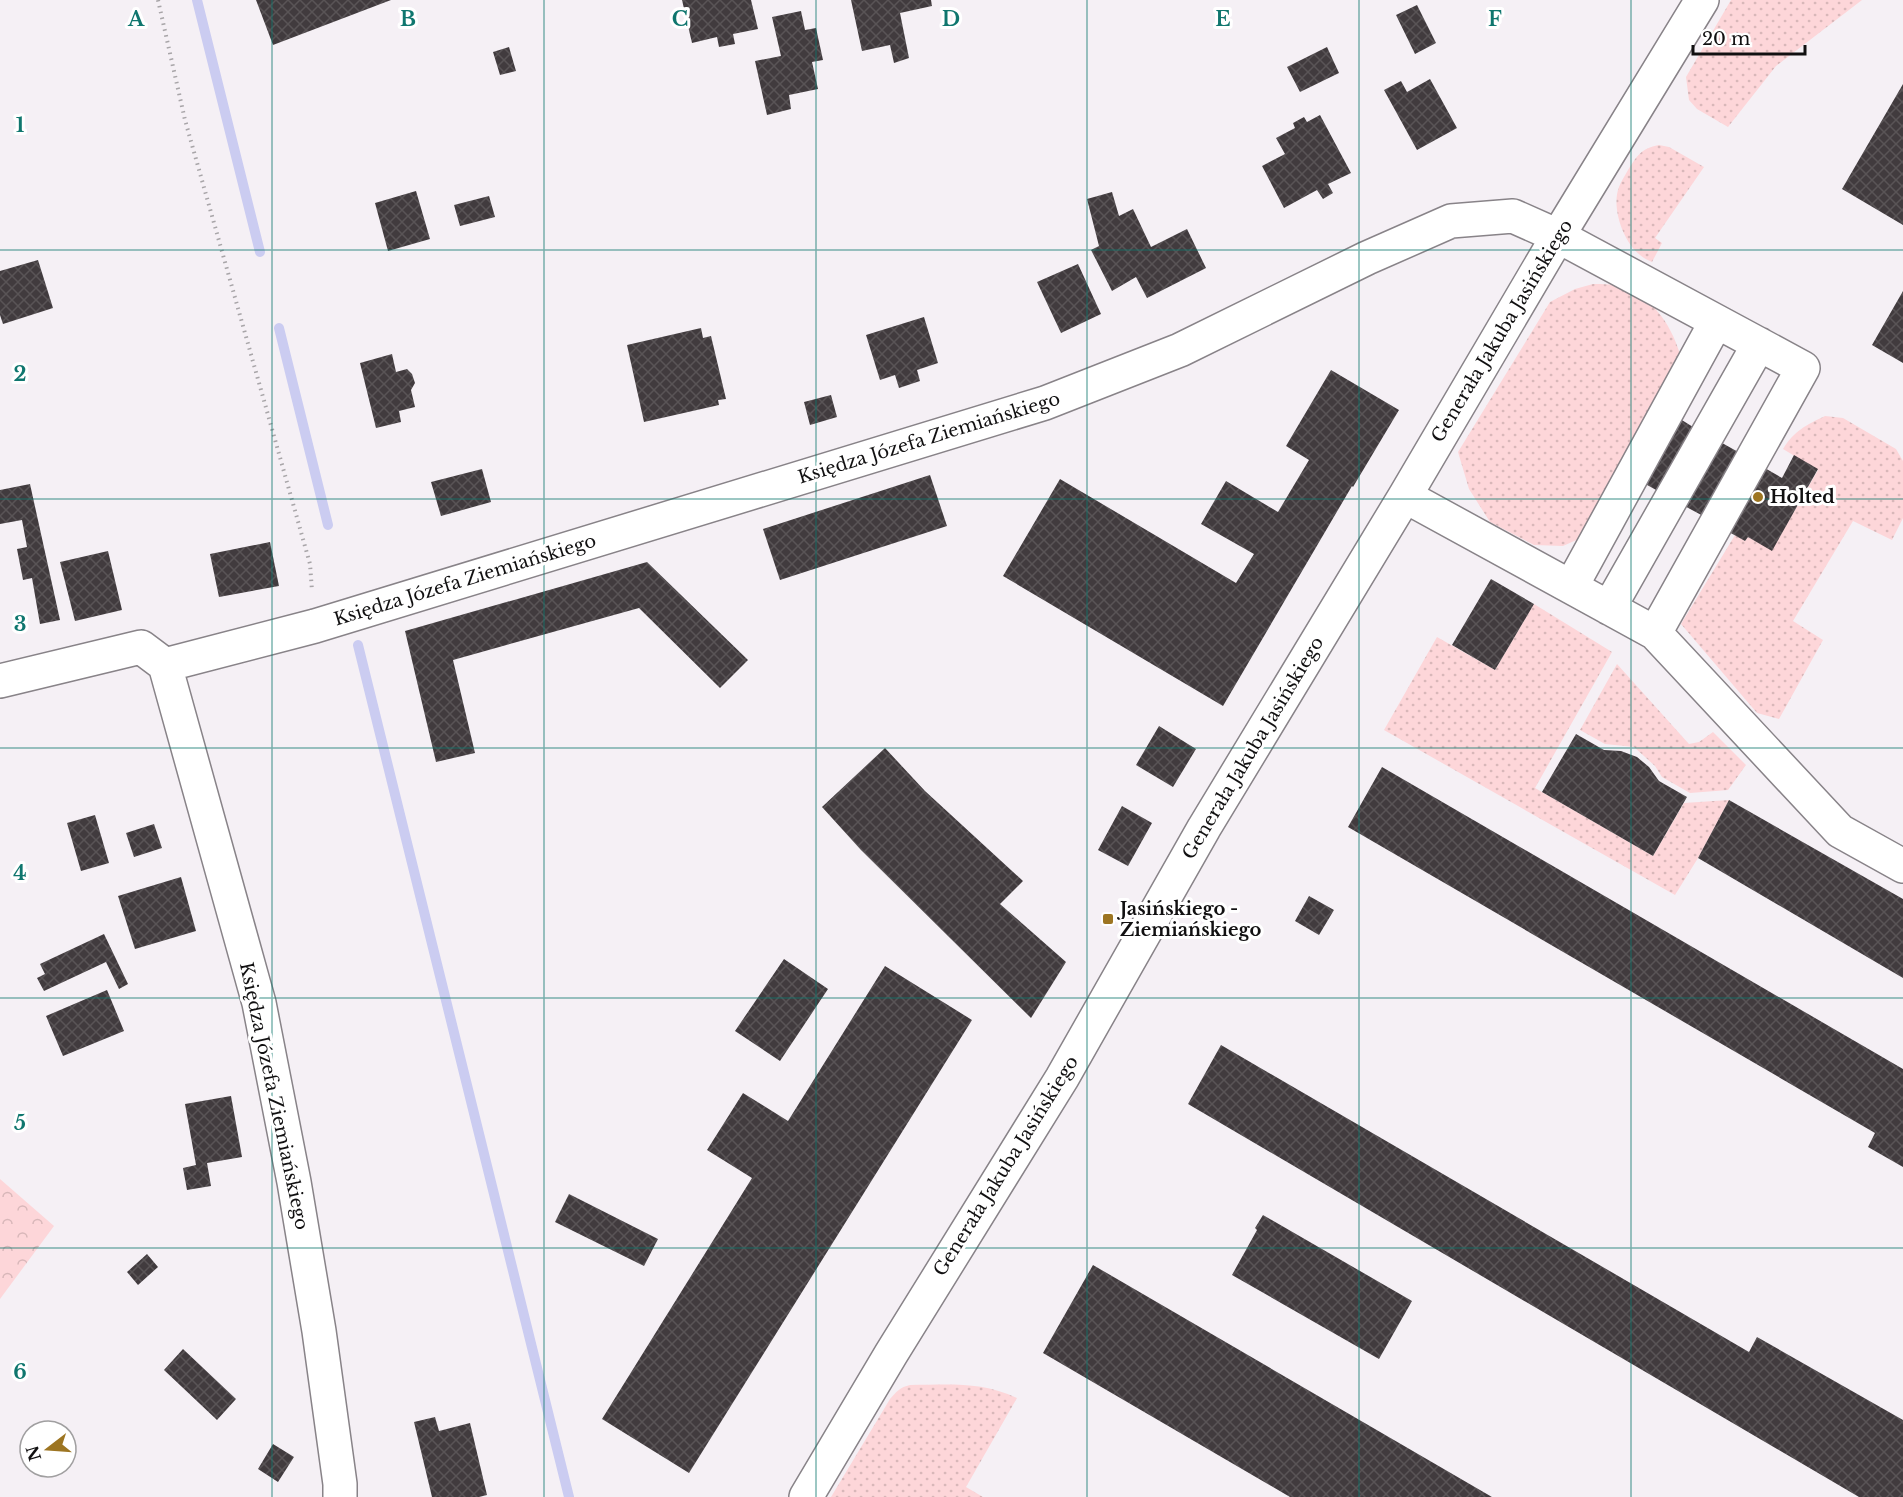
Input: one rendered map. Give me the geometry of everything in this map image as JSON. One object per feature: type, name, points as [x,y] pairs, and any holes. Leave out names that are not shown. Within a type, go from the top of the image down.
[{"type":"street","name":"Generała Jakuba Jasińskiego","points":[[806,1497],[891,1354],[1062,1078],[1204,828],[1702,0]]},
{"type":"street","name":"Księdza Józefa Ziemiańskiego","points":[[340,1497],[317,1320],[294,1182],[259,1003],[165,665],[315,626],[1045,403],[1180,350],[1367,258],[1451,221],[1513,216],[1558,236],[1803,368],[1655,633]]},
{"type":"street","points":[[1570,587],[1716,322]]},
{"type":"street","points":[[1610,608],[1759,344]]},
{"type":"street","points":[[1405,496],[1655,633],[1840,831],[1903,866]]},
{"type":"street","points":[[0,681],[141,647],[165,665]]},
{"type":"path","points":[[158,0],[186,120],[310,564],[315,626]]},
{"type":"green space","points":[[1731,0],[1862,0],[1776,66],[1728,127],[1697,109],[1689,100],[1686,77]]},
{"type":"green space","points":[[1659,145],[1669,147],[1704,167],[1655,238],[1662,243],[1652,262],[1643,257],[1628,242],[1620,224],[1617,195],[1621,183],[1637,157],[1648,148]]},
{"type":"green space","points":[[1593,284],[1609,284],[1630,290],[1649,303],[1665,321],[1680,354],[1583,537],[1563,546],[1534,545],[1490,522],[1469,489],[1458,452],[1550,302],[1575,289]]},
{"type":"green space","points":[[1825,416],[1843,418],[1896,449],[1903,461],[1903,518],[1892,540],[1853,521],[1793,621],[1823,640],[1779,719],[1757,713],[1681,624],[1735,535],[1745,541],[1748,537],[1772,550],[1818,470],[1783,449],[1801,429]]},
{"type":"green space","points":[[1534,604],[1612,652],[1535,788],[1653,856],[1684,803],[1729,800],[1675,895],[1384,730],[1437,637],[1495,670]]},
{"type":"green space","points":[[1617,664],[1689,744],[1699,742],[1713,732],[1746,765],[1728,790],[1690,793],[1662,777],[1655,766],[1634,747],[1605,744],[1580,730]]},
{"type":"green space","points":[[0,1179],[54,1226],[0,1299]]},
{"type":"green space","points":[[910,1385],[977,1386],[1017,1398],[966,1487],[983,1497],[831,1497],[890,1399],[901,1388]]},
{"type":"building","points":[[256,0],[391,0],[273,45]]},
{"type":"building","points":[[682,0],[751,0],[758,29],[733,34],[735,44],[719,47],[717,37],[692,43]]},
{"type":"building","points":[[851,0],[931,0],[932,6],[900,13],[909,58],[894,63],[890,45],[862,51]]},
{"type":"building","points":[[1417,5],[1436,43],[1415,54],[1396,15]]},
{"type":"building","points":[[801,11],[805,30],[816,28],[823,60],[812,62],[818,89],[789,95],[791,109],[767,115],[755,61],[781,56],[772,17]]},
{"type":"building","points":[[509,47],[516,71],[500,75],[493,52]]},
{"type":"building","points":[[1327,47],[1339,73],[1300,92],[1287,67]]},
{"type":"building","points":[[1430,79],[1457,128],[1417,150],[1384,90],[1401,81],[1407,92]]},
{"type":"building","points":[[1903,84],[1903,225],[1842,189]]},
{"type":"building","points":[[1320,115],[1351,173],[1328,184],[1333,193],[1323,199],[1317,190],[1284,208],[1262,166],[1285,154],[1276,138],[1295,128],[1293,123],[1304,117],[1307,122]]},
{"type":"building","points":[[416,191],[430,239],[388,251],[375,203]]},
{"type":"building","points":[[1112,192],[1119,216],[1133,209],[1151,247],[1187,229],[1206,268],[1147,298],[1136,277],[1112,291],[1091,250],[1099,246],[1087,199]]},
{"type":"building","points":[[489,196],[495,217],[460,226],[454,205]]},
{"type":"building","points":[[38,260],[53,308],[3,324],[0,315],[0,271]]},
{"type":"building","points":[[1078,264],[1101,314],[1061,333],[1037,282]]},
{"type":"building","points":[[1903,291],[1903,363],[1872,345]]},
{"type":"building","points":[[924,317],[938,363],[917,370],[920,381],[899,388],[895,375],[880,380],[866,335]]},
{"type":"building","points":[[701,328],[703,338],[711,336],[726,399],[718,400],[719,405],[644,422],[627,345]]},
{"type":"building","points":[[392,354],[396,372],[407,369],[412,374],[415,383],[411,390],[415,407],[399,411],[401,422],[376,428],[360,363]]},
{"type":"building","points":[[1331,370],[1399,410],[1223,706],[1003,576],[1060,479],[1236,583],[1254,554],[1201,524],[1226,481],[1278,512],[1309,460],[1286,446]]},
{"type":"building","points":[[831,395],[837,417],[810,425],[804,402]]},
{"type":"building","points":[[1677,417],[1701,432],[1665,495],[1640,481]]},
{"type":"building","points":[[1715,439],[1740,453],[1705,517],[1679,503]]},
{"type":"building","points":[[1794,455],[1818,469],[1772,551],[1748,537],[1745,541],[1720,527],[1756,463],[1782,478]]},
{"type":"building","points":[[482,469],[491,502],[441,516],[431,482]]},
{"type":"building","points":[[930,475],[947,526],[780,580],[763,529]]},
{"type":"building","points":[[30,484],[60,620],[40,624],[32,578],[23,580],[17,549],[27,547],[22,520],[0,524],[0,490]]},
{"type":"building","points":[[270,542],[279,586],[219,597],[210,554]]},
{"type":"building","points":[[108,551],[122,610],[75,621],[60,562]]},
{"type":"building","points":[[647,562],[748,660],[720,688],[639,608],[453,660],[475,753],[436,762],[405,631]]},
{"type":"building","points":[[1491,579],[1534,604],[1495,670],[1452,645]]},
{"type":"building","points":[[1159,726],[1196,749],[1173,787],[1136,765]]},
{"type":"building","points":[[1576,734],[1604,750],[1621,751],[1637,757],[1649,767],[1659,781],[1687,797],[1653,856],[1542,792]]},
{"type":"building","points":[[885,748],[925,791],[1023,881],[1000,904],[1066,962],[1031,1018],[861,850],[822,807]]},
{"type":"building","points":[[1382,767],[1903,1069],[1903,1167],[1868,1147],[1875,1133],[1348,827]]},
{"type":"building","points":[[1729,800],[1903,899],[1903,978],[1698,858]]},
{"type":"building","points":[[1122,806],[1152,823],[1128,866],[1098,850]]},
{"type":"building","points":[[95,815],[109,863],[81,871],[67,823]]},
{"type":"building","points":[[154,824],[162,848],[134,857],[126,833]]},
{"type":"building","points":[[181,877],[196,931],[135,949],[118,896]]},
{"type":"building","points":[[1309,896],[1334,910],[1319,935],[1295,921]]},
{"type":"building","points":[[104,934],[128,984],[119,989],[106,962],[44,991],[37,978],[45,974],[40,964]]},
{"type":"building","points":[[784,959],[828,989],[780,1061],[735,1031]]},
{"type":"building","points":[[885,966],[972,1020],[689,1473],[602,1419],[752,1178],[707,1150],[743,1093],[788,1121]]},
{"type":"building","points":[[107,990],[124,1031],[63,1056],[46,1016]]},
{"type":"building","points":[[1221,1045],[1749,1352],[1757,1337],[1903,1420],[1903,1497],[1859,1497],[1188,1104]]},
{"type":"building","points":[[231,1096],[242,1157],[207,1163],[211,1186],[187,1190],[183,1168],[196,1165],[185,1104]]},
{"type":"building","points":[[569,1194],[658,1239],[644,1266],[555,1222]]},
{"type":"building","points":[[1263,1215],[1412,1301],[1379,1359],[1232,1275]]},
{"type":"building","points":[[147,1254],[158,1267],[138,1285],[127,1272]]},
{"type":"building","points":[[1093,1265],[1492,1497],[1290,1497],[1043,1353]]},
{"type":"building","points":[[183,1349],[236,1399],[217,1420],[164,1370]]},
{"type":"building","points":[[435,1417],[439,1431],[470,1423],[487,1495],[432,1497],[414,1422]]},
{"type":"building","points":[[273,1444],[294,1457],[278,1482],[258,1469]]},
{"type":"waterway","points":[[197,0],[260,252]]},
{"type":"waterway","points":[[279,328],[328,525]]},
{"type":"waterway","points":[[358,645],[569,1497]]},
{"type":"place","name":"Holted","points":[[1758,497]]},
{"type":"place","name":"Jasińskiego - Ziemiańskiego","points":[[1108,919]]}]
